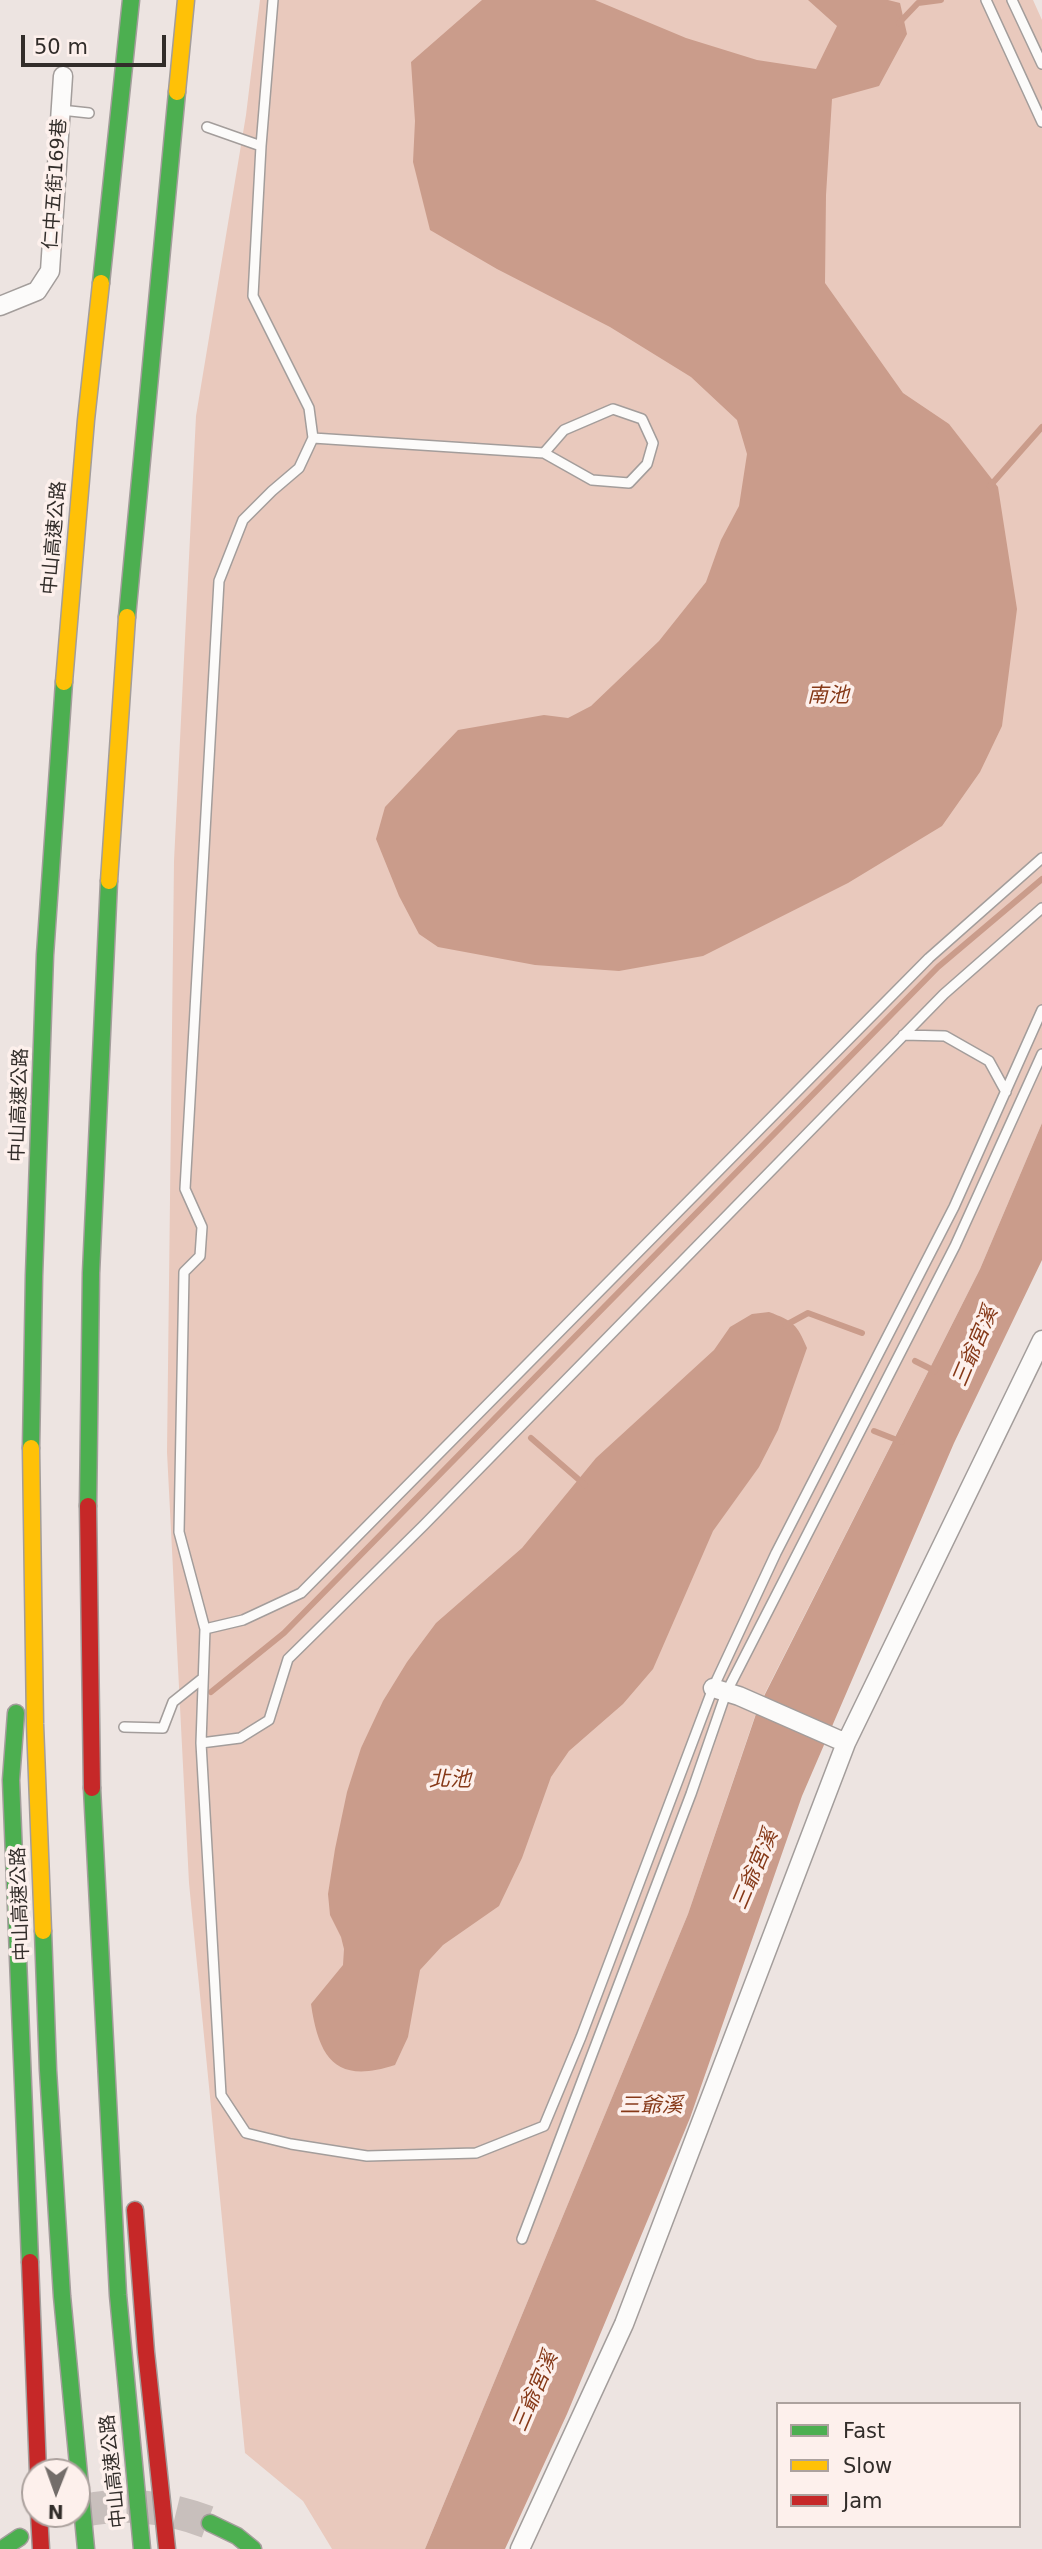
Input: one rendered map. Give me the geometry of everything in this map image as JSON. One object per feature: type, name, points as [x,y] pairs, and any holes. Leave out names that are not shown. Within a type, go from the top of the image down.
[{"type":"highway","name":"中山高速公路","points":[[86,2549],[62,2296],[48,2070],[36,1777],[31,1469],[34,1276],[46,941],[66,653],[86,420],[131,0]]},
{"type":"highway","name":"中山高速公路","points":[[142,2549],[118,2295],[91,1777],[88,1468],[91,1273],[104,955],[124,657],[186,0]]},
{"type":"highway","points":[[19,1670],[31,1469]]},
{"type":"highway","points":[[17,1697],[11,1780],[37,2458]]},
{"type":"highway","points":[[91,1777],[114,1914],[117,1968]]},
{"type":"highway","points":[[134,2200],[146,2352],[167,2549]]},
{"type":"highway","points":[[210,2523],[237,2536],[253,2549]]},
{"type":"highway","points":[[39,2528],[40,2549]]},
{"type":"highway","points":[[2,2549],[20,2537]]},
{"type":"street","name":"仁中五街169巷","points":[[0,306],[37,291],[50,271],[63,76]]},
{"type":"street","points":[[520,2549],[624,2324],[840,1740],[1042,1340]]},
{"type":"street","points":[[726,1692],[840,1740]]},
{"type":"lane","points":[[273,0],[261,146],[253,296],[309,408],[313,438],[299,468],[243,520],[219,581],[185,1189],[202,1227],[200,1256],[184,1272],[179,1532],[205,1629],[201,1743],[221,2095],[246,2133],[291,2144],[368,2156],[476,2153],[544,2126],[726,1692],[956,1246],[1042,1054]]},
{"type":"lane","points":[[986,0],[1042,122]]},
{"type":"lane","points":[[1012,0],[1042,65]]},
{"type":"lane","points":[[61,110],[89,113]]},
{"type":"lane","points":[[207,127],[261,146]]},
{"type":"lane","points":[[313,438],[544,453],[592,480],[629,483],[647,464],[653,443],[642,419],[613,409],[564,430],[544,453]]},
{"type":"lane","points":[[205,1629],[243,1620],[301,1593],[929,958],[1042,858]]},
{"type":"lane","points":[[201,1743],[240,1738],[269,1720],[288,1659],[423,1527],[944,993],[1042,908]]},
{"type":"lane","points":[[522,2239],[691,1794],[776,1553],[954,1208],[1042,1010]]},
{"type":"lane","points":[[903,1035],[946,1036],[989,1061],[1006,1092]]},
{"type":"lane","points":[[124,1727],[163,1728],[173,1702],[203,1678]]},
{"type":"shaded area","points":[[260,0],[1033,0],[1042,20],[1042,1123],[980,1269],[758,1707],[688,1914],[425,2549],[332,2549],[303,2501],[245,2453],[189,1883],[167,1452],[174,861],[196,416],[246,115]]},
{"type":"water","name":"南池","points":[[482,0],[595,0],[686,38],[757,60],[816,69],[837,26],[808,0],[888,0],[900,3],[907,34],[879,86],[832,99],[826,195],[825,283],[903,393],[949,424],[998,487],[1017,609],[1002,726],[980,772],[942,826],[848,883],[703,956],[619,971],[535,965],[438,947],[419,934],[399,896],[376,839],[385,807],[458,730],[544,715],[568,718],[591,706],[659,641],[706,582],[721,540],[739,506],[747,454],[737,420],[691,377],[610,327],[497,269],[430,230],[413,162],[415,121],[411,62]]},
{"type":"water","name":"三爺溪","points":[[1042,1123],[1042,1260],[954,1443],[802,1796],[690,2118],[567,2414],[505,2549],[425,2549],[688,1914],[758,1708],[980,1269]]},
{"type":"water","name":"北池","points":[[769,1312],[793,1324],[807,1348],[778,1430],[759,1467],[713,1531],[653,1669],[623,1704],[569,1751],[551,1777],[522,1858],[499,1906],[443,1945],[420,1970],[408,2037],[395,2065],[359,2071],[345,2069],[334,2063],[319,2040],[311,2004],[343,1965],[344,1949],[330,1915],[328,1894],[347,1792],[361,1748],[383,1701],[436,1623],[522,1548],[596,1458],[714,1350],[730,1327],[752,1314]]},
{"type":"waterway","points":[[899,23],[918,3],[941,0]]},
{"type":"waterway","points":[[990,486],[1042,427]]},
{"type":"waterway","points":[[211,1692],[284,1633],[938,967],[1042,879]]},
{"type":"waterway","points":[[786,1325],[808,1313],[862,1333]]},
{"type":"waterway","points":[[915,1361],[935,1371]]},
{"type":"waterway","points":[[874,1431],[902,1442]]},
{"type":"waterway","points":[[531,1438],[585,1485]]},
{"type":"tunnel","points":[[91,2510],[144,2507],[210,2523]]},
{"type":"traffic: fast","points":[[101,283],[131,0]]},
{"type":"traffic: fast","points":[[127,617],[177,92]]},
{"type":"traffic: fast","points":[[31,1448],[45,955],[64,682]]},
{"type":"traffic: fast","points":[[88,1506],[91,1273],[109,881]]},
{"type":"traffic: fast","points":[[16,1713],[11,1780],[30,2262]]},
{"type":"traffic: fast","points":[[92,1788],[118,2295],[142,2549]]},
{"type":"traffic: fast","points":[[43,1931],[48,2070],[62,2296],[86,2549]]},
{"type":"traffic: fast","points":[[210,2523],[237,2536],[253,2549]]},
{"type":"traffic: fast","points":[[2,2549],[20,2537]]},
{"type":"traffic: slow","points":[[177,92],[186,0]]},
{"type":"traffic: slow","points":[[64,682],[86,420],[101,283]]},
{"type":"traffic: slow","points":[[109,881],[127,617]]},
{"type":"traffic: slow","points":[[31,1448],[35,1724],[43,1931]]},
{"type":"traffic: jam","points":[[88,1506],[92,1788]]},
{"type":"traffic: jam","points":[[135,2210],[146,2352],[167,2549]]},
{"type":"traffic: jam","points":[[30,2262],[37,2458]]},
{"type":"traffic: jam","points":[[40,2528],[41,2549]]},
{"type":"water label","name":"三爺宮溪","points":[[976,1347]]},
{"type":"water label","name":"三爺宮溪","points":[[756,1870]]},
{"type":"water label","name":"三爺宮溪","points":[[536,2392]]}]
